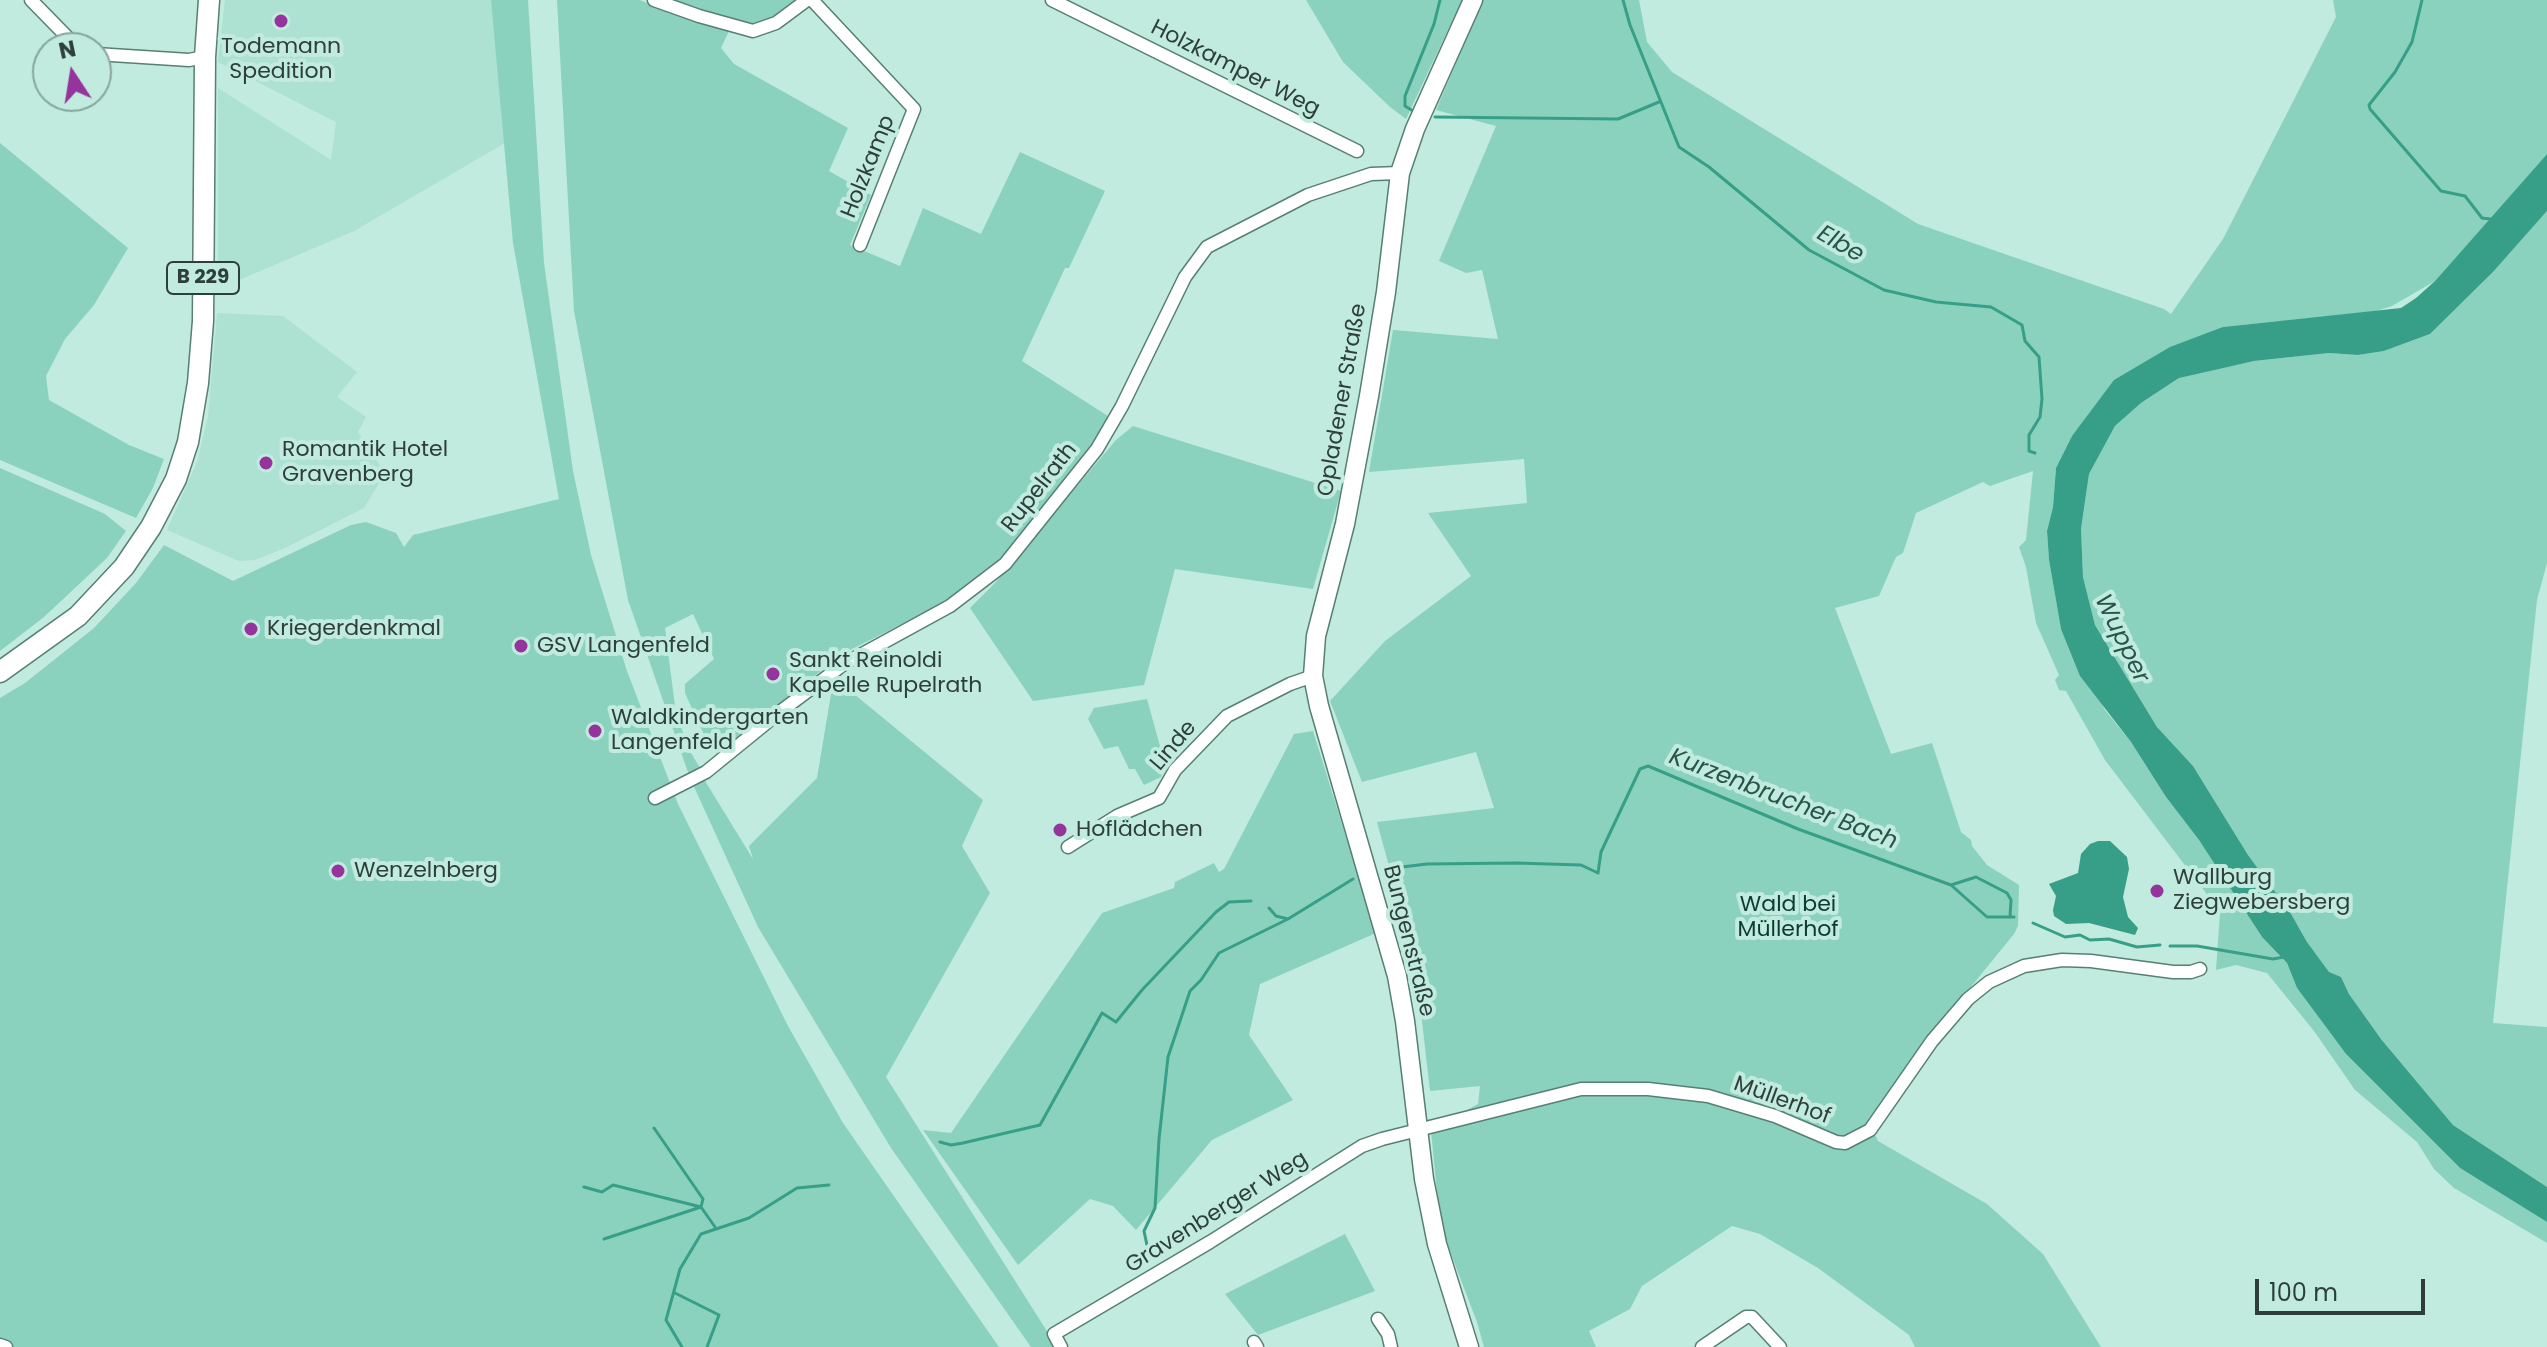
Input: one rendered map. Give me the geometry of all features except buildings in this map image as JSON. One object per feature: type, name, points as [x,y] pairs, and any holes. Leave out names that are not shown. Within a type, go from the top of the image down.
[{"type":"main road","name":"B 229","points":[[0,672],[48,640],[103,592],[141,545],[176,479],[188,442],[196,398],[203,321],[205,57],[209,0]]},
{"type":"main road","name":"Opladener Straße","points":[[1349,814],[1313,676],[1316,636],[1345,524],[1367,410],[1386,292],[1400,173],[1415,129],[1473,0]]},
{"type":"main road","name":"Bungenstraße","points":[[1349,814],[1397,976],[1437,1244],[1469,1347]]},
{"type":"street","points":[[31,0],[62,32]]},
{"type":"street","name":"Holzkamp","points":[[654,0],[753,31],[767,28],[810,0],[914,109],[860,245]]},
{"type":"street","name":"Holzkamper Weg","points":[[1052,0],[1357,151]]},
{"type":"street","points":[[112,55],[189,60],[205,57]]},
{"type":"street","name":"Rupelrath","points":[[655,798],[706,772],[844,664],[950,606],[1005,564],[1097,449],[1122,406],[1185,277],[1207,247],[1308,195],[1371,174],[1400,173]]},
{"type":"street","name":"Linde","points":[[1068,847],[1117,816],[1159,798],[1175,770],[1227,716],[1290,684],[1313,676]]},
{"type":"street","name":"Müllerhof","points":[[1418,1129],[1581,1089],[1648,1089],[1708,1096],[1775,1116],[1845,1143],[1870,1130],[1932,1041],[1968,999],[1989,982],[2024,966],[2062,960],[2173,972],[2200,969]]},
{"type":"street","name":"Gravenberger Weg","points":[[1061,1347],[1054,1334],[1210,1242],[1362,1146],[1418,1129]]},
{"type":"street","points":[[1702,1347],[1746,1317],[1752,1317],[1780,1347]]},
{"type":"street","points":[[1378,1319],[1388,1334],[1391,1347]]},
{"type":"street","points":[[1761,1326],[1770,1347]]},
{"type":"shaded area","points":[[225,0],[491,0],[505,143],[354,231],[218,289],[218,88],[331,160],[336,122],[218,62]]},
{"type":"shaded area","points":[[2547,154],[2547,211],[2493,272],[2430,334],[2384,351],[2254,361],[2179,378],[2141,403],[2115,426],[2089,474],[2081,529],[2083,577],[2095,625],[2157,727],[2193,766],[2248,855],[2329,972],[2341,977],[2349,994],[2381,1039],[2453,1125],[2547,1187],[2547,1222],[2460,1168],[2346,1054],[2297,988],[2287,963],[2262,937],[2131,742],[2080,676],[2061,629],[2047,531],[2053,507],[2056,468],[2072,436],[2114,380],[2170,347],[2223,327],[2401,308],[2435,281]]},
{"type":"shaded area","points":[[217,313],[283,316],[357,372],[337,397],[366,417],[358,432],[385,473],[364,508],[255,560],[239,561],[167,530],[197,462],[208,417]]},
{"type":"shaded area","points":[[2110,841],[2127,857],[2129,869],[2123,897],[2128,917],[2138,928],[2135,935],[2089,923],[2066,924],[2054,916],[2056,896],[2049,884],[2078,873],[2081,854],[2090,844]]},
{"type":"green space","points":[[491,0],[528,0],[544,263],[573,471],[591,555],[627,671],[678,804],[788,1026],[843,1123],[999,1347],[0,1347],[0,698],[25,683],[94,628],[136,583],[164,545],[233,581],[351,525],[366,522],[396,533],[404,547],[413,535],[559,499],[513,243]]},
{"type":"green space","points":[[557,0],[640,0],[675,15],[729,31],[721,48],[734,64],[848,128],[829,171],[871,195],[850,245],[900,266],[923,208],[981,234],[1020,152],[1105,191],[1022,361],[1111,418],[1097,440],[986,577],[946,602],[840,655],[718,755],[709,746],[685,693],[685,684],[714,659],[693,614],[665,628],[676,714],[702,776],[753,859],[749,846],[817,778],[833,682],[843,685],[983,800],[962,846],[990,893],[886,1077],[1057,1347],[1031,1347],[891,1148],[758,927],[690,778],[628,600],[574,311]]},
{"type":"green space","points":[[673,0],[796,0],[784,12],[758,25],[726,20]]},
{"type":"green space","points":[[1306,0],[1462,0],[1406,119],[1343,62]]},
{"type":"green space","name":"Wald bei Müllerhof","points":[[1483,0],[1639,0],[1647,42],[1672,72],[1918,224],[2171,314],[2223,239],[2336,17],[2333,0],[2547,0],[2547,154],[2435,281],[2392,306],[2376,311],[2223,327],[2072,436],[2056,468],[2053,507],[2047,531],[2061,629],[2105,710],[2199,840],[2262,937],[2287,963],[2297,988],[2346,1054],[2460,1168],[2547,1222],[2547,1243],[2454,1188],[2434,1169],[2417,1142],[2355,1090],[2314,1031],[2267,973],[2236,965],[2216,970],[2220,913],[2212,912],[2206,893],[2105,760],[2066,691],[2059,690],[2055,680],[2059,675],[2036,623],[2026,567],[2019,547],[2026,540],[2033,471],[1990,486],[1983,482],[1916,513],[1903,553],[1896,557],[1879,596],[1835,608],[1891,754],[1932,743],[1961,832],[1971,840],[1987,865],[2019,885],[2018,926],[2014,934],[1869,1122],[1878,1141],[1987,1204],[2043,1254],[2101,1347],[1915,1347],[1909,1335],[1818,1268],[1760,1234],[1732,1226],[1642,1286],[1630,1309],[1589,1331],[1596,1347],[1484,1347],[1440,1225],[1431,1130],[1478,1104],[1480,1086],[1430,1091],[1420,1004],[1377,822],[1494,808],[1476,752],[1362,782],[1330,701],[1385,641],[1471,576],[1428,513],[1527,503],[1524,459],[1369,472],[1393,330],[1498,339],[1482,270],[1466,273],[1439,261],[1496,126],[1436,110]]},
{"type":"green space","points":[[0,143],[128,248],[94,305],[65,339],[46,376],[49,400],[129,445],[164,459],[153,488],[136,518],[0,460]]},
{"type":"green space","points":[[2547,211],[2547,563],[2537,600],[2493,1023],[2547,1027],[2547,1187],[2453,1125],[2381,1039],[2349,994],[2341,977],[2329,973],[2307,942],[2193,766],[2157,727],[2095,625],[2083,577],[2081,529],[2089,474],[2115,426],[2141,403],[2179,378],[2202,371],[2254,361],[2384,351],[2430,334],[2493,272]]},
{"type":"green space","points":[[1133,426],[1341,491],[1313,589],[1175,569],[1144,685],[1033,701],[970,608],[995,583],[1116,440]]},
{"type":"green space","points":[[0,468],[105,514],[126,531],[107,558],[44,617],[0,651]]},
{"type":"green space","points":[[1147,699],[1165,764],[1161,777],[1144,785],[1135,769],[1129,769],[1118,746],[1104,749],[1088,719],[1094,708]]},
{"type":"green space","points":[[1313,731],[1376,933],[1260,984],[1249,1035],[1293,1100],[1212,1140],[1136,1230],[1113,1206],[1090,1199],[1018,1265],[923,1130],[951,1133],[1102,913],[1174,888],[1175,882],[1214,863],[1219,872],[1224,869],[1294,734]]},
{"type":"green space","points":[[1345,1234],[1375,1291],[1258,1335],[1225,1294]]},
{"type":"waterway","points":[[1413,111],[1405,106],[1405,96],[1434,24],[1440,0]]},
{"type":"waterway","name":"Elbe","points":[[1623,0],[1679,147],[1709,167],[1809,250],[1884,290],[1936,302],[1991,307],[2022,325],[2025,341],[2039,357],[2040,417],[2029,435],[2029,451],[2035,453]]},
{"type":"waterway","points":[[2422,0],[2412,42],[2395,72],[2369,105],[2370,109],[2441,191],[2465,196],[2482,218],[2490,219]]},
{"type":"waterway","points":[[1435,117],[1618,119],[1659,102]]},
{"type":"waterway","name":"Kurzenbrucher Bach","points":[[1385,869],[1427,864],[1516,863],[1581,865],[1598,873],[1601,852],[1640,769],[1648,766],[1798,829],[1951,885],[1976,877],[2007,893],[2011,900],[2010,917]]},
{"type":"waterway","name":"Kurzenbrucher Bach","points":[[1269,908],[1276,916],[1288,919],[1353,879]]},
{"type":"waterway","name":"Kurzenbrucher Bach","points":[[1951,885],[1987,917],[2014,917]]},
{"type":"waterway","name":"Kurzenbrucher Bach","points":[[940,1142],[951,1145],[963,1143],[1040,1125],[1102,1013],[1116,1022],[1216,912],[1229,902],[1251,901]]},
{"type":"waterway","points":[[1148,1250],[1144,1231],[1155,1208],[1168,1057],[1190,991],[1219,953],[1288,919]]},
{"type":"waterway","name":"Kurzenbrucher Bach","points":[[2033,923],[2065,937],[2080,935],[2090,940],[2109,939],[2137,947],[2160,945]]},
{"type":"waterway","name":"Kurzenbrucher Bach","points":[[2170,946],[2197,946],[2273,959],[2284,957]]},
{"type":"waterway","points":[[604,1239],[701,1207],[703,1199],[654,1128]]},
{"type":"waterway","points":[[584,1187],[602,1192],[613,1185],[701,1207],[715,1227]]},
{"type":"waterway","name":"Kurzenbrucher Bach","points":[[682,1347],[666,1320],[680,1269],[701,1234],[749,1218],[797,1188],[829,1185]]},
{"type":"waterway","points":[[675,1293],[719,1315],[707,1347]]},
{"type":"place","name":"Todemann Spedition","points":[[281,21]]},
{"type":"place","name":"Romantik Hotel Gravenberg","points":[[266,463]]},
{"type":"place","name":"Kriegerdenkmal","points":[[251,629]]},
{"type":"place","name":"GSV Langenfeld","points":[[521,646]]},
{"type":"place","name":"Sankt Reinoldi Kapelle Rupelrath","points":[[773,674]]},
{"type":"place","name":"Waldkindergarten Langenfeld","points":[[595,731]]},
{"type":"place","name":"Hoflädchen","points":[[1060,830]]},
{"type":"place","name":"Wenzelnberg","points":[[338,871]]},
{"type":"place","name":"Wallburg Ziegwebersberg","points":[[2157,891]]},
{"type":"water label","name":"Wupper","points":[[2121,639]]}]
